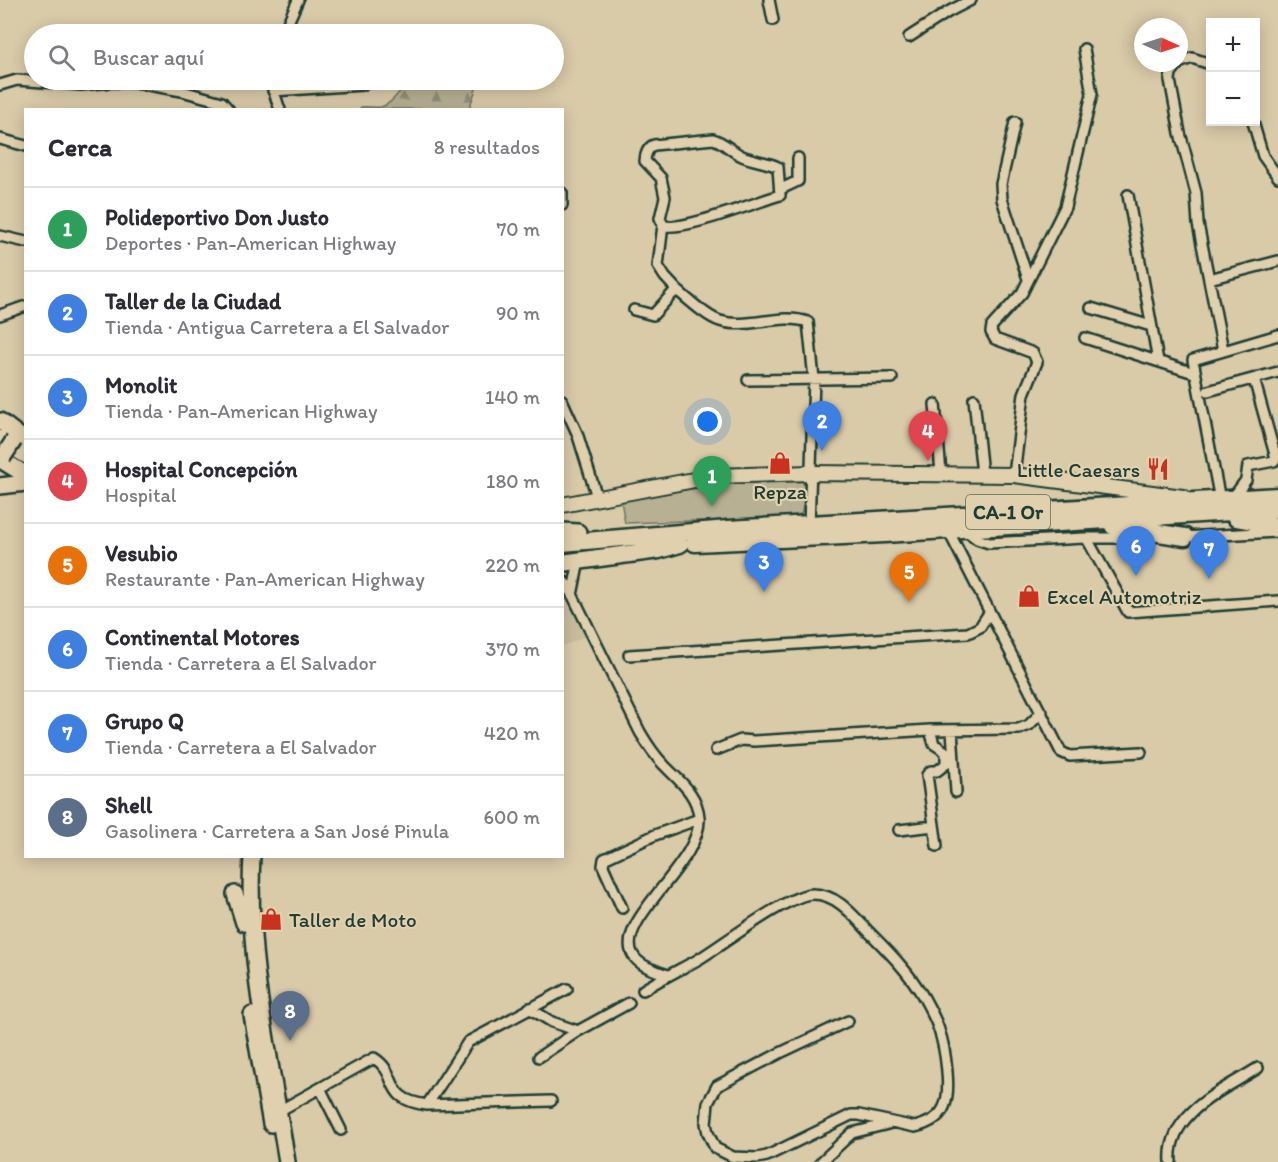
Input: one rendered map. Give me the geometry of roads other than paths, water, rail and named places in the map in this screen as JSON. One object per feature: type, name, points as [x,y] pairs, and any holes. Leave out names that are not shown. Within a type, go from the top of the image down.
[{"type":"highway","points":[[14,439],[24,452]]},
{"type":"highway","points":[[1,458],[24,465]]},
{"type":"highway","points":[[1,458],[24,474]]},
{"type":"highway","name":"CA-1 Or","points":[[564,553],[680,544],[717,534],[809,525],[1086,530],[1218,503],[1270,496]]},
{"type":"highway","name":"CA-1 Or","points":[[564,543],[717,534],[950,526],[1142,498],[1278,509]]},
{"type":"highway","points":[[1218,503],[1278,526]]},
{"type":"highway","points":[[568,532],[636,527],[717,534]]},
{"type":"highway","points":[[1086,530],[1185,537]]},
{"type":"highway","points":[[571,562],[659,550],[680,544]]},
{"type":"main road","points":[[0,421],[14,439],[1,458]]},
{"type":"main road","points":[[0,486],[24,483]]},
{"type":"main road","points":[[244,858],[243,923],[253,1017],[278,1162]]},
{"type":"main road","points":[[252,858],[251,918],[255,957],[287,1162]]},
{"type":"main road","points":[[235,894],[243,923]]},
{"type":"street","points":[[287,24],[298,0]]},
{"type":"street","points":[[769,0],[773,20]]},
{"type":"street","points":[[909,37],[971,0]]},
{"type":"street","points":[[1014,475],[1024,394],[1037,362],[1033,353],[995,339],[991,332],[992,326],[1022,293],[1065,207],[1092,94],[1084,49]]},
{"type":"street","points":[[1188,60],[1192,58],[1206,63]]},
{"type":"street","points":[[1172,72],[1170,80],[1180,133],[1196,193],[1198,224],[1223,350]]},
{"type":"street","points":[[0,85],[17,80],[24,81]]},
{"type":"street","points":[[176,90],[222,102],[228,108]]},
{"type":"street","points":[[279,108],[273,91],[288,90]]},
{"type":"street","points":[[1015,122],[1001,192],[1028,279]]},
{"type":"street","points":[[1254,126],[1263,156],[1278,177]]},
{"type":"street","points":[[0,139],[24,145]]},
{"type":"street","points":[[663,225],[676,227],[729,213],[780,195],[778,167],[739,155],[718,140],[706,139],[654,145],[649,148],[645,157],[645,161],[661,178],[665,197],[660,218],[663,225],[658,266],[678,291],[718,321],[735,324],[791,320],[808,322],[814,380],[809,525]]},
{"type":"street","points":[[781,189],[798,181],[798,158]]},
{"type":"street","points":[[1128,195],[1158,361]]},
{"type":"street","points":[[0,236],[24,242]]},
{"type":"street","points":[[1209,279],[1278,261]]},
{"type":"street","points":[[634,310],[653,315],[673,293],[678,291]]},
{"type":"street","points":[[0,315],[24,307]]},
{"type":"street","points":[[1091,308],[1151,326]]},
{"type":"street","points":[[1254,379],[1276,458],[1274,461],[1248,466],[1246,480],[1218,503],[1192,363],[1194,358],[1278,335]]},
{"type":"street","points":[[1085,338],[1194,373]]},
{"type":"street","points":[[1208,391],[1278,372]]},
{"type":"street","points":[[748,380],[892,378]]},
{"type":"street","points":[[974,399],[982,474]]},
{"type":"street","points":[[564,404],[577,433],[597,497]]},
{"type":"street","points":[[935,404],[941,473]]},
{"type":"street","points":[[564,505],[716,476],[810,473],[1014,475],[1142,498]]},
{"type":"street","points":[[1246,480],[1270,496]]},
{"type":"street","points":[[950,526],[989,613],[1061,752],[1065,755],[1141,752]]},
{"type":"street","points":[[1086,530],[1128,612],[1278,601]]},
{"type":"street","points":[[1185,537],[1278,532]]},
{"type":"street","points":[[571,562],[572,595]]},
{"type":"street","points":[[564,583],[640,732],[652,752],[689,790],[696,803],[699,830],[692,849],[637,921],[629,945],[633,957],[641,964],[668,975]]},
{"type":"street","points":[[629,655],[968,633],[980,627],[989,613]]},
{"type":"street","points":[[716,750],[741,740],[930,730],[1019,729],[1029,725],[1042,712]]},
{"type":"street","points":[[930,730],[934,744],[946,752],[947,758],[946,764],[927,775],[937,846]]},
{"type":"street","points":[[952,730],[956,792]]},
{"type":"street","points":[[622,908],[603,866],[603,859],[655,835],[699,819]]},
{"type":"street","points":[[899,830],[934,826]]},
{"type":"street","points":[[643,990],[699,959],[794,898],[814,894],[837,900],[889,952],[910,976],[924,999],[939,1029],[947,1080],[945,1105],[941,1113],[924,1125],[915,1127],[850,1115],[767,1156],[733,1157],[715,1148],[708,1133],[706,1115],[708,1103],[717,1086],[848,1021]]},
{"type":"street","points":[[427,1105],[468,1042],[567,989]]},
{"type":"street","points":[[539,1057],[578,1031],[629,1003]]},
{"type":"street","points":[[529,1008],[552,1022],[578,1031]]},
{"type":"street","points":[[279,1111],[374,1058],[380,1062],[400,1096],[412,1103],[427,1105],[551,1101]]},
{"type":"street","points":[[1171,1162],[1171,1144],[1175,1133],[1187,1115],[1258,1068]]},
{"type":"street","points":[[320,1088],[341,1130]]},
{"type":"street","points":[[821,1162],[852,1132],[872,1126],[896,1123]]},
{"type":"place","name":"Taller de la Ciudad","points":[[822,451]]},
{"type":"place","name":"Hospital Concepción","points":[[928,461]]},
{"type":"place","name":"Repza","points":[[780,463]]},
{"type":"place","name":"Little Caesars","points":[[1158,469]]},
{"type":"place","name":"Polideportivo Don Justo","points":[[712,506]]},
{"type":"place","name":"Continental Motores","points":[[1136,576]]},
{"type":"place","name":"Grupo Q","points":[[1209,579]]},
{"type":"place","name":"Monolit","points":[[764,592]]},
{"type":"place","name":"Excel Automotriz","points":[[1029,596]]},
{"type":"place","name":"Vesubio","points":[[909,602]]},
{"type":"place","name":"Taller de Moto","points":[[271,919]]},
{"type":"place","name":"Shell","points":[[290,1041]]}]
